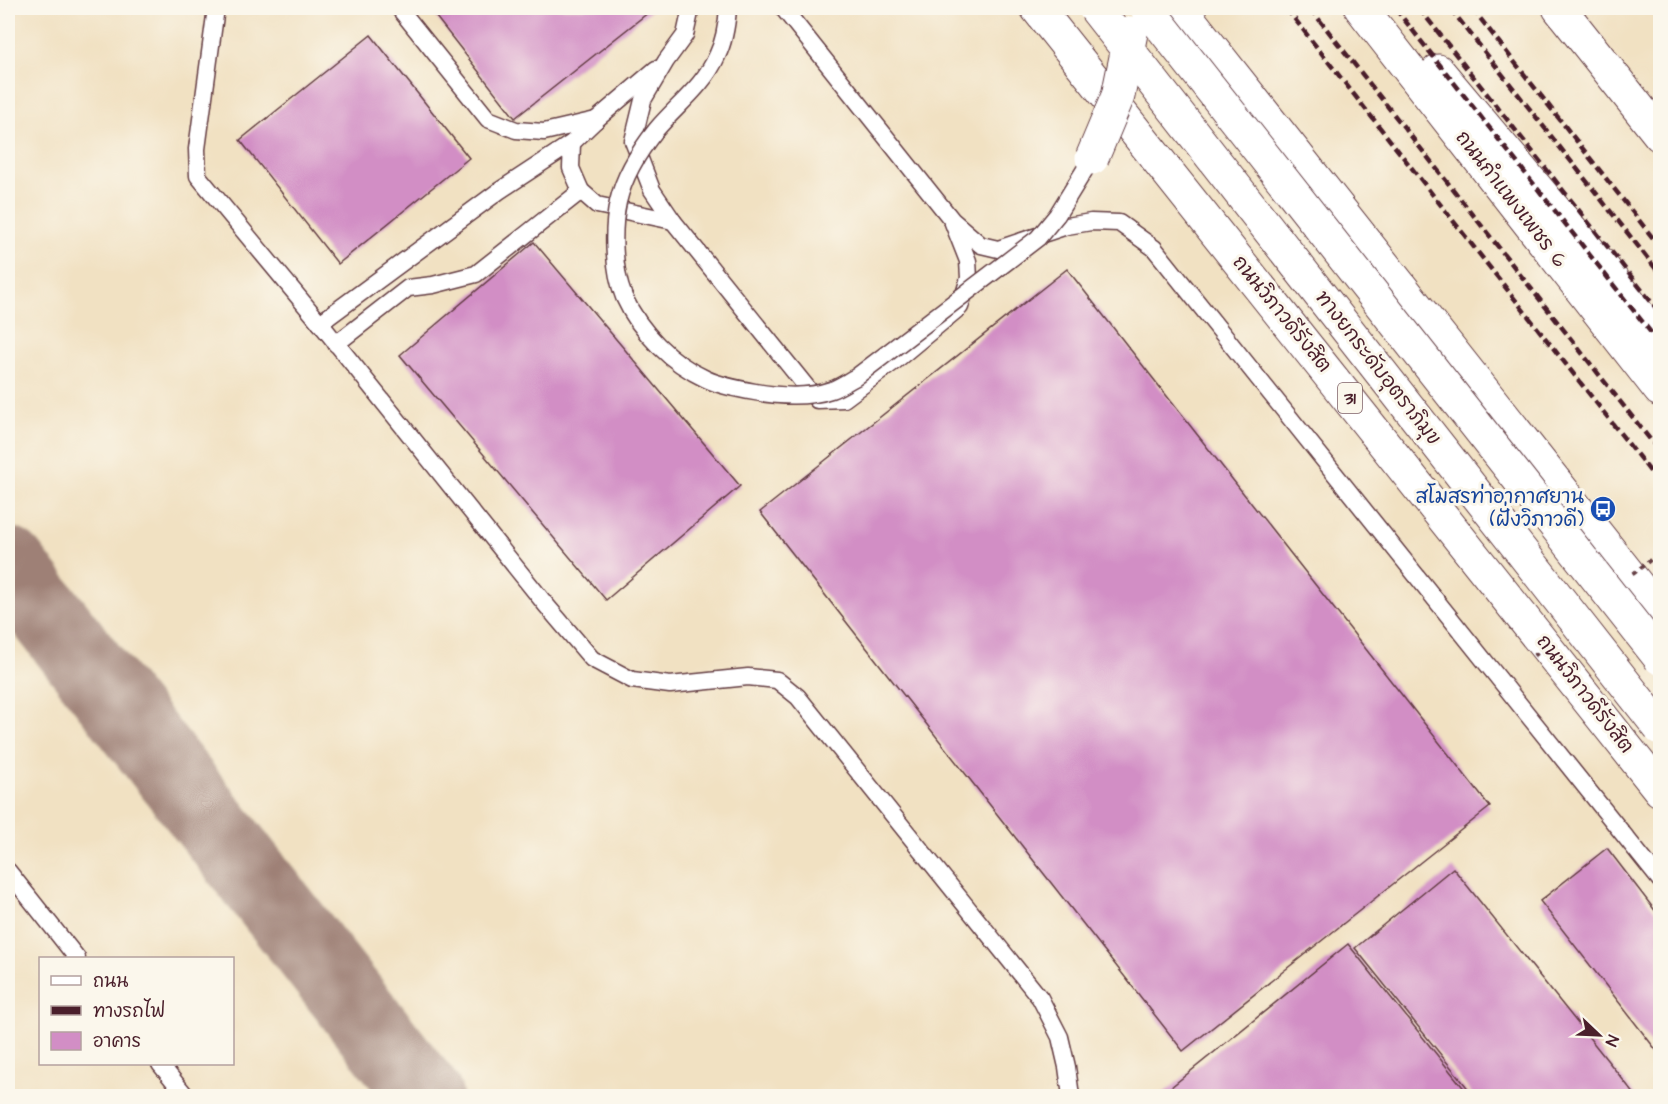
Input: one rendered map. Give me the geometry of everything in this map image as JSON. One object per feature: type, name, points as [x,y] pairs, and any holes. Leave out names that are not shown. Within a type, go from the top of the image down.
[{"type":"main road","name":"ถนนวิภาวดีรังสิต","points":[[1037,8],[1660,790]]},
{"type":"main road","name":"ทางยกระดับอุตราภิมุข","points":[[1095,8],[1660,728]]},
{"type":"main road","points":[[1092,158],[1118,96],[1134,8]]},
{"type":"main road","points":[[1147,8],[1660,658]]},
{"type":"main road","points":[[1180,8],[1660,614]]},
{"type":"main road","name":"ถนนกำแพงเพชร 6","points":[[1361,8],[1660,390]]},
{"type":"main road","name":"ถนนกำแพงเพชร 6","points":[[1385,8],[1600,264],[1660,344]]},
{"type":"main road","points":[[1559,8],[1660,135]]},
{"type":"lane","points":[[216,8],[196,149],[198,176],[320,322],[546,605],[592,659],[632,680],[670,685],[748,677],[777,680],[798,697],[1040,998],[1060,1037],[1068,1067],[1071,1096]]},
{"type":"lane","points":[[399,8],[488,119],[516,130],[544,132],[597,119]]},
{"type":"lane","points":[[691,8],[685,35],[666,61],[643,100],[633,141],[652,190],[673,222],[817,400],[844,399],[895,361],[960,307],[969,278],[968,261],[952,220]]},
{"type":"lane","points":[[728,8],[727,23],[717,56],[699,85],[656,131],[631,168],[618,202],[614,246],[618,276],[624,296],[638,322],[656,344],[678,363],[706,379],[735,389],[771,395],[808,394],[832,390],[856,377],[1038,238],[1057,215],[1092,158]]},
{"type":"lane","points":[[783,8],[952,220],[981,245],[998,249],[1067,226],[1091,222],[1119,223],[1154,248],[1660,880]]},
{"type":"lane","points":[[320,322],[499,191],[572,143],[666,61]]},
{"type":"lane","points":[[572,143],[571,168],[581,191],[597,205],[673,222]]},
{"type":"lane","points":[[336,344],[408,288],[433,285],[476,274],[581,191]]},
{"type":"lane","points":[[8,871],[76,957]]},
{"type":"lane","points":[[161,1065],[186,1096]]},
{"type":"building","points":[[429,8],[654,8],[515,118]]},
{"type":"building","points":[[371,35],[469,158],[338,264],[240,140]]},
{"type":"building","points":[[534,242],[740,486],[606,600],[400,355]]},
{"type":"building","points":[[1067,269],[1490,807],[1183,1051],[760,512]]},
{"type":"building","points":[[1607,848],[1660,917],[1660,1055],[1540,901]]},
{"type":"building","points":[[1453,868],[1636,1096],[1474,1096],[1355,948]]},
{"type":"building","points":[[1348,944],[1470,1096],[1160,1096]]},
{"type":"taxiway","points":[[8,565],[425,1096]]},
{"type":"railway","points":[[1286,8],[1660,484]]},
{"type":"railway","points":[[1310,8],[1660,452]]},
{"type":"railway","points":[[1395,8],[1660,344]]},
{"type":"railway","points":[[1419,8],[1660,313]]},
{"type":"railway","points":[[1450,8],[1660,274]]},
{"type":"railway","points":[[1472,8],[1660,247]]},
{"type":"place","name":"สโมสรท่าอากาศยาน (ฝั่งวิภาวดี)","points":[[1603,509]]}]
